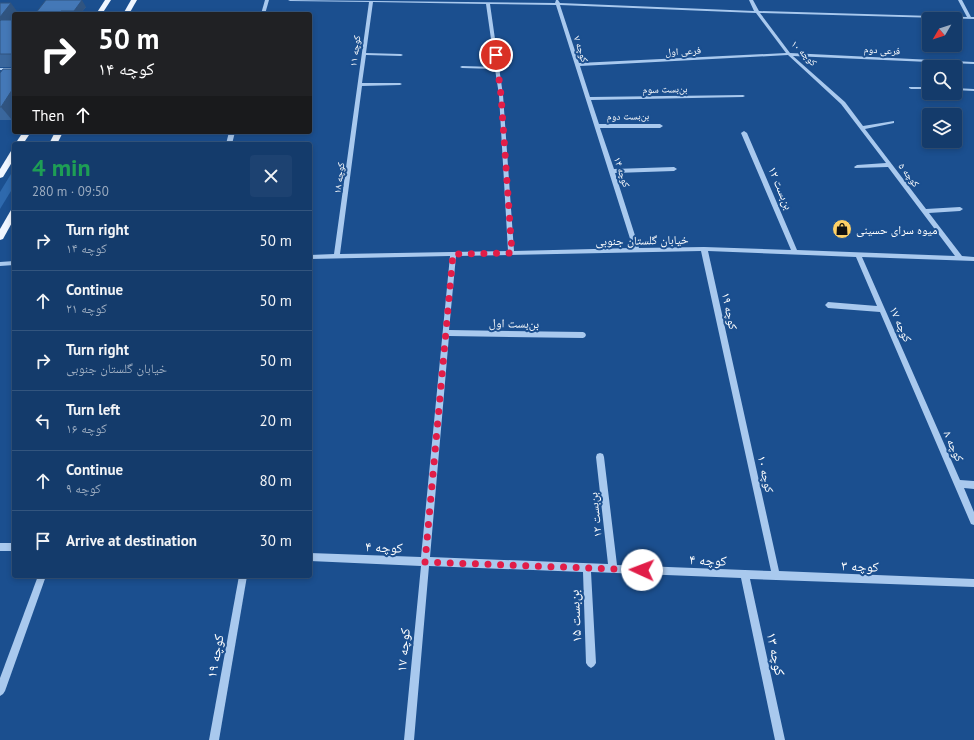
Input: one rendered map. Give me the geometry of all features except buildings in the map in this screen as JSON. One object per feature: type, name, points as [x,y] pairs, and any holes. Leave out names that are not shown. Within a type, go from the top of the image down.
[{"type":"main road","points":[[100,12],[108,0]]},
{"type":"main road","points":[[127,12],[134,0]]},
{"type":"main road","points":[[0,175],[12,155]]},
{"type":"main road","points":[[0,237],[12,216]]},
{"type":"street","points":[[264,12],[267,0]]},
{"type":"street","points":[[290,0],[452,1],[488,3],[557,2],[756,12],[972,18]]},
{"type":"street","name":"کوچه ۱۱","points":[[358,103],[371,0]]},
{"type":"street","points":[[751,0],[756,12]]},
{"type":"street","points":[[960,0],[972,18]]},
{"type":"street","name":"کوچه ۷","points":[[557,2],[588,99]]},
{"type":"street","points":[[488,3],[501,95],[512,253]]},
{"type":"street","name":"کوچه ۱۰","points":[[756,12],[789,54],[843,103]]},
{"type":"street","points":[[364,54],[402,55]]},
{"type":"street","name":"فرعی اول","points":[[577,65],[789,54]]},
{"type":"street","name":"فرعی دوم","points":[[789,54],[974,63]]},
{"type":"street","points":[[462,67],[497,68]]},
{"type":"street","points":[[0,69],[12,69]]},
{"type":"street","points":[[360,85],[400,84]]},
{"type":"street","points":[[910,88],[922,88]]},
{"type":"street","points":[[962,89],[974,90]]},
{"type":"street","name":"بن‌بست سوم","points":[[588,99],[743,96]]},
{"type":"street","name":"کوچه ۱۴","points":[[588,99],[637,251]]},
{"type":"street","name":"کوچه ۱۸","points":[[338,256],[358,103]]},
{"type":"street","name":"کوچه ۵","points":[[843,103],[961,259]]},
{"type":"street","points":[[862,128],[892,122]]},
{"type":"street","name":"بن‌بست دوم","points":[[597,126],[660,126]]},
{"type":"street","name":"بن‌بست ۱۲","points":[[744,132],[795,252]]},
{"type":"street","points":[[857,166],[890,165]]},
{"type":"street","points":[[612,171],[674,169]]},
{"type":"street","points":[[925,211],[960,209]]},
{"type":"street","name":"خیابان گلستان جنوبی","points":[[312,257],[704,249],[974,259]]},
{"type":"street","name":"کوچه ۱۹","points":[[704,249],[732,377]]},
{"type":"street","points":[[425,562],[453,254]]},
{"type":"street","name":"کوچه ۱۷","points":[[858,254],[923,404]]},
{"type":"street","points":[[0,264],[12,263]]},
{"type":"street","points":[[828,305],[881,309]]},
{"type":"street","name":"بن‌بست اول","points":[[446,333],[583,335]]},
{"type":"street","name":"کوچه ۱۰","points":[[732,377],[776,576]]},
{"type":"street","name":"کوچه ۸","points":[[923,404],[974,521]]},
{"type":"street","name":"بن‌بست ۱۲","points":[[600,457],[613,569]]},
{"type":"street","points":[[958,484],[974,485]]},
{"type":"street","points":[[0,547],[12,547]]},
{"type":"street","name":"کوچه ۴","points":[[312,557],[745,575]]},
{"type":"street","name":"کوچه ۱۷","points":[[409,740],[425,562]]},
{"type":"street","name":"بن‌بست ۱۵","points":[[587,568],[591,663]]},
{"type":"street","name":"کوچه ۳","points":[[745,575],[974,583]]},
{"type":"street","name":"کوچه ۱۳","points":[[745,575],[780,740]]},
{"type":"street","points":[[0,692],[41,578]]},
{"type":"street","name":"کوچه ۱۹","points":[[214,740],[244,578]]},
{"type":"shaded area","points":[[12,172],[12,189],[0,209],[0,192]]},
{"type":"place","name":"میوه سرای حسینی","points":[[842,229]]},
{"type":"route","points":[[496,55],[501,95],[512,253],[453,254],[425,562],[642,570]]}]
